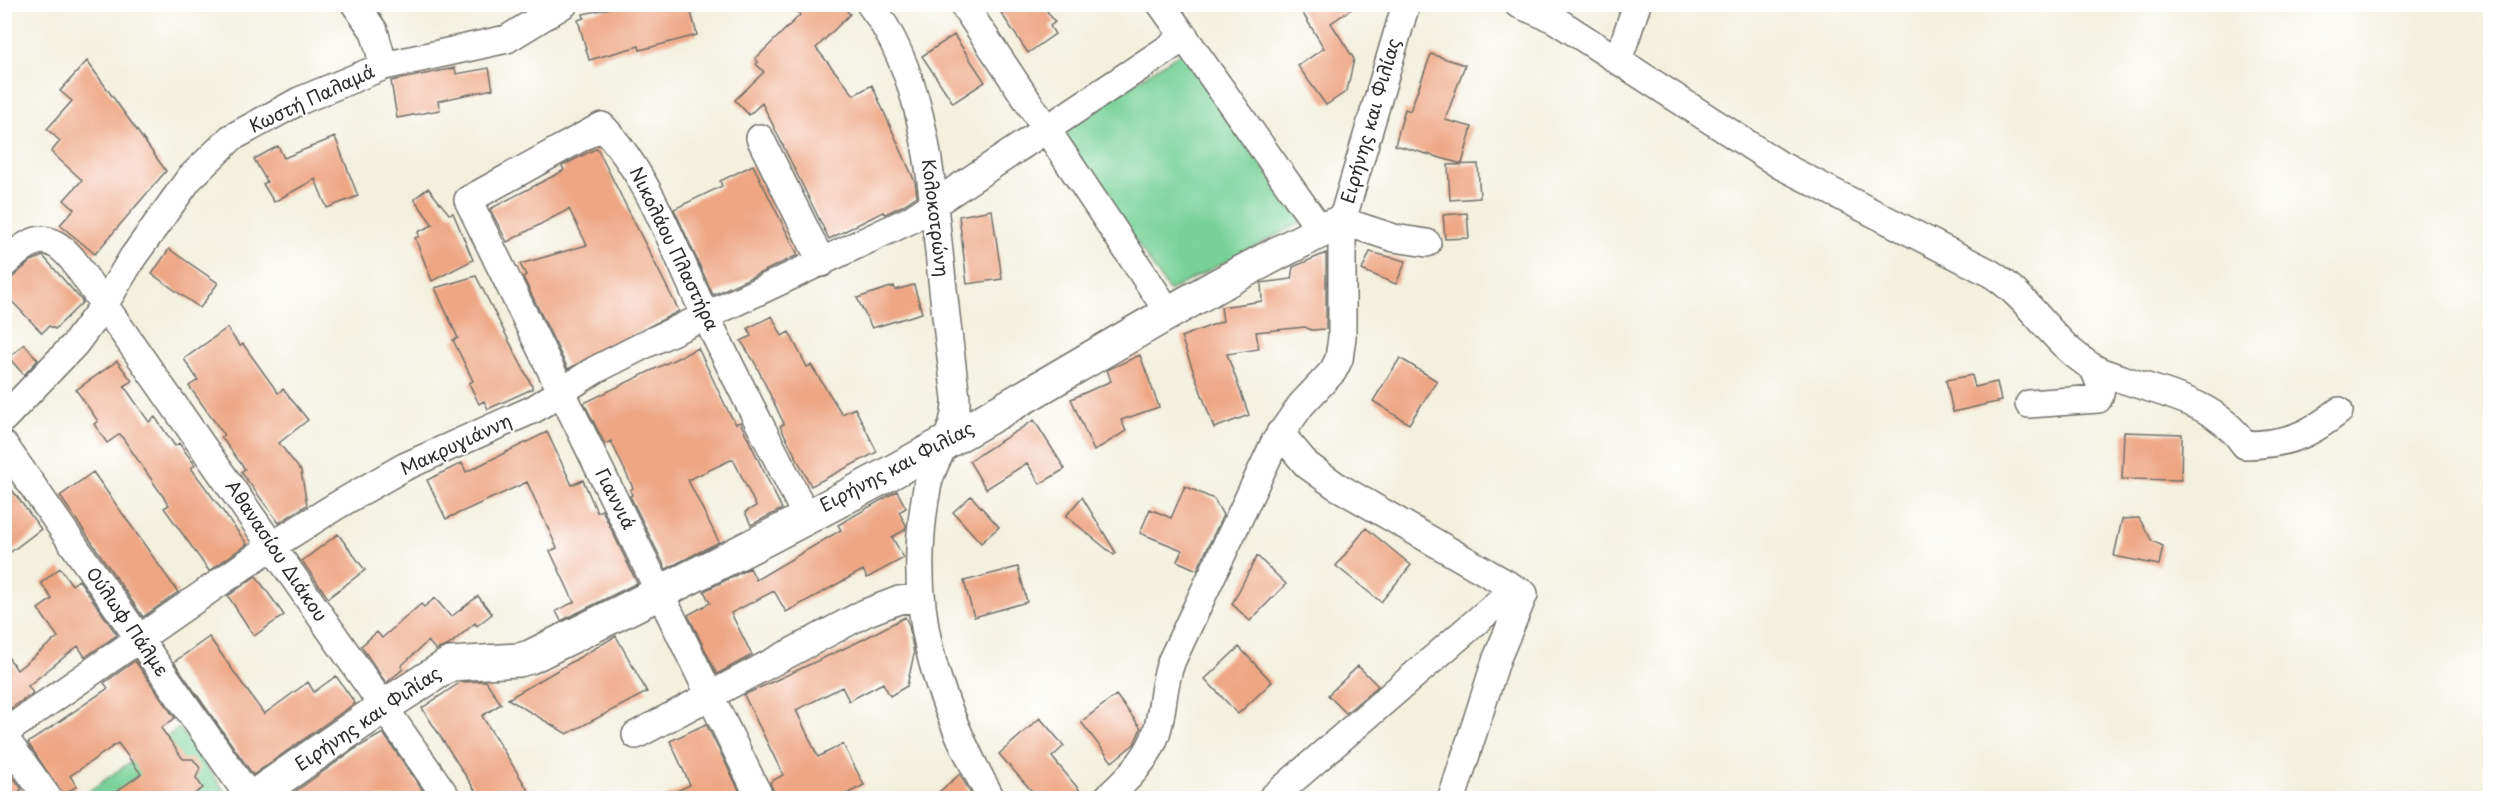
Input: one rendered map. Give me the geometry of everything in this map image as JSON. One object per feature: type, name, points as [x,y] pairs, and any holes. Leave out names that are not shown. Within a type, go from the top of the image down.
[{"type":"street","name":"Κωστή Παλαμά","points":[[4,418],[56,366],[104,305],[133,257],[177,195],[219,147],[290,105],[384,66],[507,39],[564,4]]},
{"type":"street","name":"Κολοκοτρώνη","points":[[870,4],[889,32],[907,75],[927,153],[956,398],[956,415],[948,441],[927,486],[921,543],[920,598],[923,630],[940,690],[960,740],[991,798]]},
{"type":"street","points":[[963,4],[1169,313]]},
{"type":"street","points":[[1107,798],[1131,774],[1152,743],[1156,734],[1165,678],[1172,660],[1280,433],[1301,405],[1328,378],[1339,359],[1342,337],[1332,226],[1161,4]]},
{"type":"street","name":"Ειρήνης και Φιλίας","points":[[251,798],[382,706],[450,664],[519,660],[530,657],[662,592],[948,441],[1169,313],[1332,226],[1406,4]]},
{"type":"street","points":[[1518,4],[1545,14],[1790,171],[2005,282],[2059,340],[2094,369],[2200,404],[2233,428],[2245,445],[2276,444],[2295,439],[2317,428],[2339,411]]},
{"type":"street","points":[[1618,61],[1637,4]]},
{"type":"street","points":[[357,5],[374,31],[384,66]]},
{"type":"street","name":"Μακρυγιάννη","points":[[4,735],[139,637],[272,546],[404,467],[534,409],[595,370],[706,315],[822,263],[935,206],[1185,37]]},
{"type":"street","name":"Νικολάου Πλαστήρα","points":[[468,200],[602,126],[636,170],[806,516]]},
{"type":"street","points":[[760,138],[822,263]]},
{"type":"street","name":"Γιαννιά","points":[[468,200],[560,392],[662,592],[760,798]]},
{"type":"street","points":[[1332,226],[1427,243]]},
{"type":"street","name":"Αθανασίου Διάκου","points":[[4,264],[27,244],[49,240],[69,256],[447,798]]},
{"type":"street","points":[[2029,404],[2098,399],[2101,394],[2100,385],[2094,369]]},
{"type":"street","points":[[1280,433],[1307,465],[1335,484],[1519,592]]},
{"type":"street","name":"Ούλωφ Πάλμε","points":[[4,445],[251,798]]},
{"type":"street","points":[[1272,798],[1519,592]]},
{"type":"street","points":[[1452,798],[1519,592]]},
{"type":"street","points":[[636,735],[865,613],[899,600],[920,598]]},
{"type":"street","points":[[4,735],[48,798]]},
{"type":"green space","points":[[1183,51],[1302,222],[1169,291],[1062,130]]},
{"type":"green space","points":[[179,728],[228,796],[224,798],[79,798]]},
{"type":"building","points":[[629,4],[689,4],[697,35],[640,50],[639,46],[589,60],[578,20],[584,18],[583,14]]},
{"type":"building","points":[[790,4],[840,4],[850,14],[816,48],[854,95],[872,85],[915,182],[917,196],[902,206],[885,214],[883,212],[829,239],[762,103],[749,115],[735,100],[764,72],[756,64],[758,62],[755,59],[800,15]]},
{"type":"building","points":[[995,4],[1042,4],[1055,22],[1050,26],[1055,34],[1028,53]]},
{"type":"building","points":[[1297,4],[1359,4],[1331,23],[1354,59],[1347,91],[1326,105],[1298,66],[1324,48]]},
{"type":"building","points":[[954,35],[985,82],[953,103],[922,56]]},
{"type":"building","points":[[1431,54],[1465,65],[1445,120],[1472,127],[1462,164],[1395,145],[1405,109],[1410,111]]},
{"type":"building","points":[[87,61],[166,171],[95,254],[60,225],[74,209],[64,200],[82,180],[51,152],[60,141],[47,129],[72,101],[60,91]]},
{"type":"building","points":[[455,68],[456,74],[489,68],[493,89],[438,101],[440,110],[397,118],[391,81]]},
{"type":"building","points":[[335,137],[358,196],[327,208],[315,179],[274,202],[263,184],[267,182],[254,159],[278,146],[284,158]]},
{"type":"building","points":[[597,148],[679,311],[568,369],[523,277],[526,275],[520,264],[587,245],[569,209],[507,242],[490,209],[559,173],[564,170],[562,166]]},
{"type":"building","points":[[1478,164],[1480,198],[1450,200],[1448,165]]},
{"type":"building","points":[[753,165],[798,255],[713,295],[674,209],[722,186],[720,181]]},
{"type":"building","points":[[428,188],[449,214],[453,213],[473,260],[432,281],[415,238],[419,236],[418,232],[433,225],[414,199]]},
{"type":"building","points":[[992,210],[1002,279],[967,284],[959,216]]},
{"type":"building","points":[[1467,213],[1469,238],[1445,239],[1443,215]]},
{"type":"building","points":[[169,249],[218,283],[200,308],[152,274]]},
{"type":"building","points":[[1370,252],[1406,261],[1396,284],[1362,270]]},
{"type":"building","points":[[1326,253],[1326,329],[1311,330],[1305,327],[1256,332],[1259,349],[1227,354],[1249,415],[1214,428],[1181,337],[1223,321],[1221,307],[1262,301],[1261,283],[1291,279],[1293,267]]},
{"type":"building","points":[[43,256],[83,302],[55,329],[49,326],[42,333],[4,293],[4,285],[31,261]]},
{"type":"building","points":[[476,276],[532,386],[532,389],[488,409],[484,401],[479,404],[469,383],[473,381],[453,340],[458,338],[435,288]]},
{"type":"building","points":[[914,285],[922,313],[872,328],[857,298],[894,286],[895,290]]},
{"type":"building","points":[[772,316],[782,336],[789,332],[807,367],[811,365],[842,414],[855,408],[877,452],[811,486],[780,426],[784,424],[755,363],[741,341],[751,336],[748,328]]},
{"type":"building","points":[[227,328],[240,346],[243,344],[278,393],[283,389],[308,420],[279,443],[301,471],[307,505],[279,523],[241,472],[245,469],[221,437],[224,435],[189,386],[198,380],[184,359]]},
{"type":"building","points":[[24,344],[38,360],[24,375],[9,358]]},
{"type":"building","points":[[698,348],[729,413],[736,424],[740,422],[782,509],[751,525],[745,512],[756,506],[733,459],[688,480],[719,542],[666,569],[630,496],[632,495],[630,490],[633,488],[611,441],[605,444],[584,403]]},
{"type":"building","points":[[1140,355],[1159,407],[1121,420],[1126,431],[1094,451],[1071,399],[1111,381],[1107,370]]},
{"type":"building","points":[[1400,358],[1437,381],[1409,424],[1373,401]]},
{"type":"building","points":[[117,361],[132,381],[124,386],[149,422],[155,417],[175,446],[179,443],[195,465],[191,468],[247,544],[209,571],[164,508],[169,505],[120,434],[107,443],[94,424],[98,421],[76,390]]},
{"type":"building","points":[[1972,375],[1975,387],[1997,382],[2001,401],[1953,412],[1946,380]]},
{"type":"building","points":[[1034,420],[1065,469],[1040,484],[1027,463],[986,489],[969,461]]},
{"type":"building","points":[[547,432],[572,485],[583,480],[597,512],[602,510],[637,583],[561,621],[556,611],[574,602],[550,551],[557,548],[527,482],[446,519],[427,480],[462,463],[466,472]]},
{"type":"building","points":[[2124,432],[2182,434],[2181,480],[2122,479]]},
{"type":"building","points":[[93,472],[178,592],[143,617],[60,496]]},
{"type":"building","points":[[4,479],[41,529],[4,557]]},
{"type":"building","points":[[1185,486],[1214,499],[1223,515],[1197,570],[1177,561],[1182,550],[1140,533],[1150,509],[1171,518]]},
{"type":"building","points":[[897,491],[906,508],[899,512],[906,525],[905,530],[892,537],[904,558],[867,578],[863,570],[786,612],[774,591],[731,613],[752,655],[717,674],[688,615],[710,603],[704,591],[750,568],[756,580],[841,530],[838,525]]},
{"type":"building","points":[[971,496],[999,527],[981,543],[953,512]]},
{"type":"building","points":[[1082,497],[1116,553],[1114,555],[1066,516]]},
{"type":"building","points":[[2139,518],[2152,541],[2163,546],[2159,565],[2114,556],[2122,519]]},
{"type":"building","points":[[1366,528],[1411,565],[1381,602],[1336,566]]},
{"type":"building","points":[[338,534],[365,570],[328,598],[302,561]]},
{"type":"building","points":[[1257,556],[1286,584],[1250,621],[1232,604]]},
{"type":"building","points":[[1018,567],[1027,602],[974,617],[964,581]]},
{"type":"building","points":[[60,568],[72,585],[79,580],[117,635],[85,657],[78,646],[28,686],[33,693],[4,713],[4,651],[17,670],[58,637],[38,609],[52,599],[41,583]]},
{"type":"building","points":[[256,576],[284,615],[254,636],[228,596]]},
{"type":"building","points":[[478,596],[492,614],[477,626],[475,623],[449,645],[436,650],[428,641],[401,666],[403,669],[386,683],[361,646],[377,632],[382,638],[421,604],[424,607],[435,598],[451,617]]},
{"type":"building","points":[[905,617],[909,625],[914,654],[907,686],[890,696],[883,683],[849,701],[842,687],[796,710],[818,757],[843,744],[864,785],[839,798],[776,798],[770,782],[783,775],[744,695],[860,641]]},
{"type":"building","points":[[616,636],[647,692],[567,734],[508,699]]},
{"type":"building","points":[[209,637],[264,714],[308,682],[314,692],[336,676],[355,703],[253,775],[174,662]]},
{"type":"building","points":[[1239,647],[1272,682],[1238,714],[1205,679]]},
{"type":"building","points":[[135,661],[175,718],[161,728],[183,759],[193,759],[200,768],[196,778],[203,788],[188,798],[107,798],[141,774],[118,743],[70,776],[77,786],[63,795],[28,743],[108,688],[104,683]]},
{"type":"building","points":[[1358,666],[1378,686],[1346,713],[1328,695]]},
{"type":"building","points":[[486,681],[501,704],[482,716],[533,798],[480,798],[422,708],[461,682]]},
{"type":"building","points":[[1116,695],[1141,728],[1134,744],[1112,762],[1081,722]]},
{"type":"building","points":[[1040,718],[1064,746],[1052,757],[1086,798],[1038,798],[999,754]]},
{"type":"building","points":[[706,724],[743,798],[662,798],[690,785],[670,741]]},
{"type":"building","points":[[383,733],[428,798],[286,798],[355,749]]},
{"type":"building","points":[[4,765],[22,789],[10,798],[4,798]]},
{"type":"building","points":[[960,774],[973,798],[932,798]]}]
